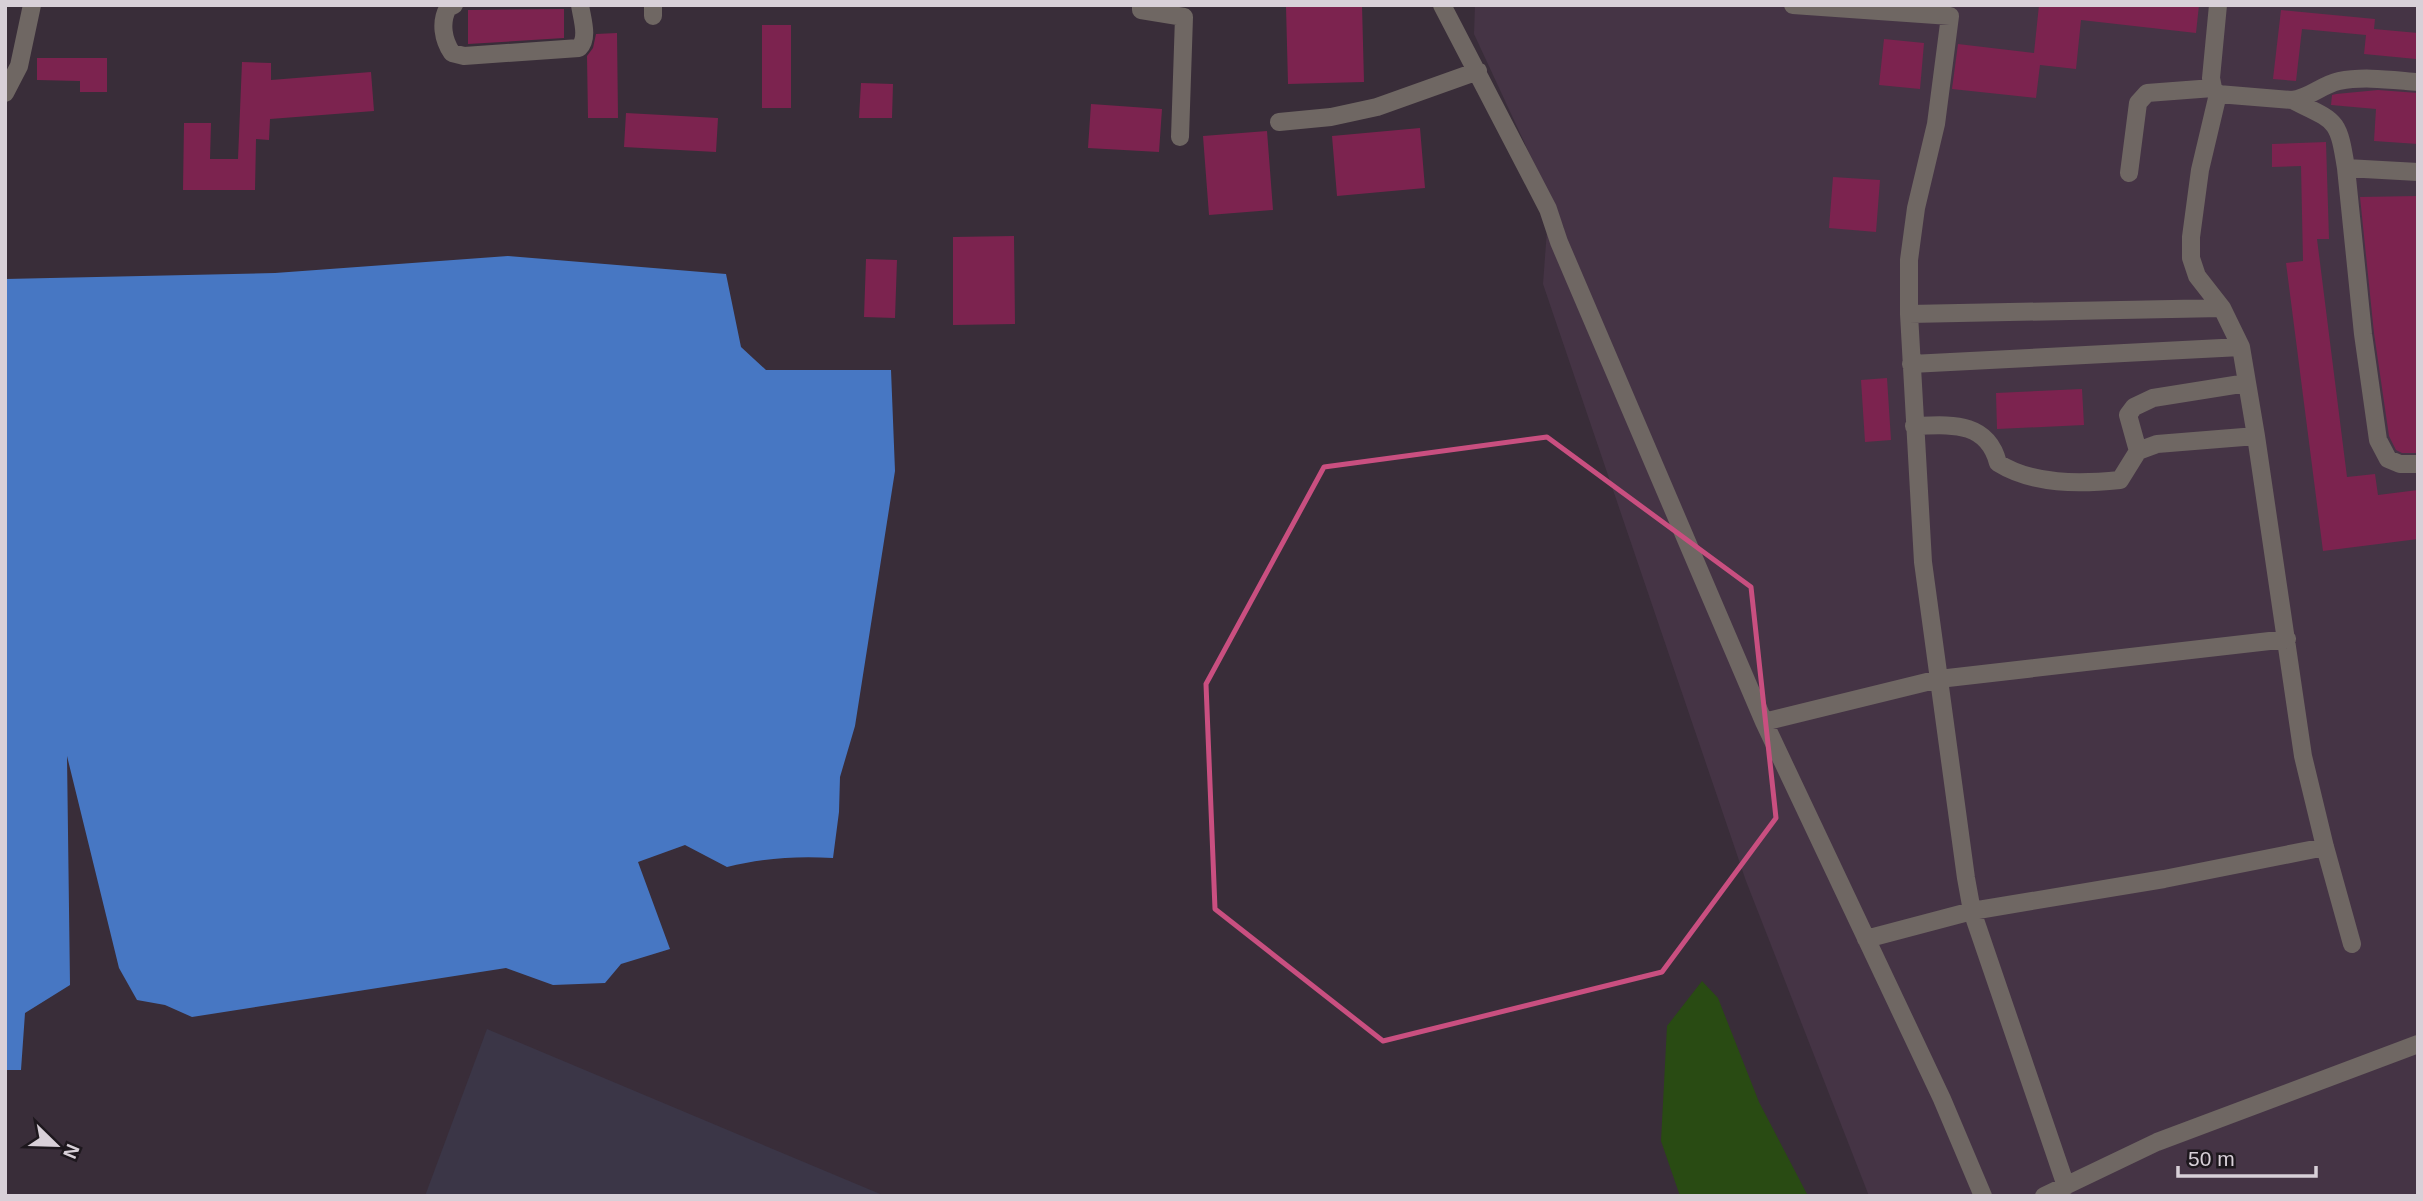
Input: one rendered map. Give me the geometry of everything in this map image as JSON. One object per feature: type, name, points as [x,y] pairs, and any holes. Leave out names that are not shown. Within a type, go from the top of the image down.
[{"type":"lane","points":[[5,93],[19,66],[32,5]]},
{"type":"lane","points":[[454,5],[447,8],[442,17],[446,44],[452,53],[464,56],[579,48],[585,38],[580,5]]},
{"type":"lane","points":[[1141,5],[1141,10],[1184,17],[1180,137]]},
{"type":"lane","points":[[1442,5],[1548,209],[1559,242],[1764,722],[1942,1099],[1983,1196]]},
{"type":"lane","points":[[1793,5],[1951,11],[1936,124],[1916,208],[1909,260],[1911,364],[1923,562],[1972,911],[2066,1186]]},
{"type":"lane","points":[[2218,5],[2211,78],[2215,91],[2200,170],[2191,237],[2191,258],[2197,276],[2222,308],[2241,348],[2303,756],[2325,848],[2353,944]]},
{"type":"lane","points":[[1279,122],[1331,117],[1377,107],[1478,71]]},
{"type":"lane","points":[[2129,173],[2138,103],[2147,93],[2215,91],[2292,100],[2304,99],[2339,81],[2374,78],[2418,82]]},
{"type":"lane","points":[[2292,100],[2335,124],[2341,137],[2378,440],[2388,459],[2400,464],[2418,464]]},
{"type":"lane","points":[[2346,168],[2418,172]]},
{"type":"lane","points":[[1909,314],[2222,308]]},
{"type":"lane","points":[[1911,364],[2241,348]]},
{"type":"lane","points":[[2138,451],[2128,415],[2134,407],[2153,398],[2247,383]]},
{"type":"lane","points":[[1914,426],[1963,426],[1989,443],[1998,463],[2012,472],[2045,480],[2088,483],[2120,480],[2138,451],[2157,444],[2256,436]]},
{"type":"lane","points":[[1764,722],[1939,679],[2287,639]]},
{"type":"lane","points":[[1866,939],[1972,911],[2164,879],[2325,848]]},
{"type":"lane","points":[[2044,1196],[2157,1142],[2418,1044]]},
{"type":"highlighted area","points":[[1547,437],[1751,587],[1776,818],[1662,972],[1383,1041],[1215,909],[1206,684],[1324,467]]},
{"type":"shaded area","points":[[1475,5],[2418,5],[2418,1196],[1869,1196],[1746,881],[1543,284],[1547,230],[1564,228],[1474,34]]},
{"type":"shaded area","points":[[487,1029],[885,1196],[425,1196]]},
{"type":"green space","points":[[1702,981],[1718,998],[1759,1102],[1808,1196],[1680,1196],[1661,1141],[1667,1026]]},
{"type":"water","points":[[508,256],[726,274],[741,347],[766,370],[891,370],[895,471],[855,726],[840,777],[833,858],[780,858],[727,867],[685,845],[638,862],[670,949],[621,964],[605,983],[553,985],[506,968],[192,1017],[165,1005],[137,1000],[119,968],[67,756],[70,985],[25,1013],[21,1070],[5,1070],[5,279],[275,273]]},
{"type":"building","points":[[1362,5],[1364,82],[1288,84],[1286,6]]},
{"type":"building","points":[[2039,5],[2199,5],[2196,33],[2081,20],[2076,69],[2040,65],[2036,98],[1952,89],[1958,44],[2034,53]]},
{"type":"building","points":[[564,9],[564,38],[468,44],[468,10]]},
{"type":"building","points":[[2281,10],[2375,19],[2374,29],[2418,33],[2416,59],[2364,54],[2366,35],[2302,29],[2296,81],[2273,79]]},
{"type":"building","points":[[762,25],[791,25],[791,108],[762,108]]},
{"type":"building","points":[[617,33],[618,118],[588,118],[587,56],[593,48],[596,34]]},
{"type":"building","points":[[1884,39],[1924,43],[1920,89],[1879,85]]},
{"type":"building","points":[[37,58],[107,58],[107,92],[80,92],[80,81],[37,80]]},
{"type":"building","points":[[242,62],[271,63],[271,80],[371,72],[374,111],[270,119],[269,140],[256,139],[255,190],[183,190],[184,123],[211,123],[210,159],[238,159]]},
{"type":"building","points":[[861,83],[893,84],[892,118],[859,118]]},
{"type":"building","points":[[2378,90],[2418,93],[2418,144],[2374,141],[2376,109],[2331,105],[2332,95]]},
{"type":"building","points":[[1091,104],[1162,109],[1159,152],[1088,148]]},
{"type":"building","points":[[626,113],[718,118],[716,152],[624,147]]},
{"type":"building","points":[[1420,128],[1425,188],[1337,196],[1332,136]]},
{"type":"building","points":[[1267,131],[1273,210],[1209,215],[1203,136]]},
{"type":"building","points":[[2326,142],[2329,239],[2317,239],[2347,477],[2375,474],[2378,495],[2418,490],[2418,539],[2323,551],[2286,263],[2303,261],[2301,166],[2272,167],[2272,144]]},
{"type":"building","points":[[1833,177],[1880,180],[1876,232],[1829,228]]},
{"type":"building","points":[[2418,196],[2418,453],[2402,453],[2396,450],[2389,436],[2374,333],[2360,197]]},
{"type":"building","points":[[1014,236],[1015,324],[953,325],[953,237]]},
{"type":"building","points":[[866,259],[897,260],[895,318],[864,317]]},
{"type":"building","points":[[1887,378],[1891,440],[1865,442],[1861,380]]},
{"type":"building","points":[[2082,389],[2084,425],[1997,429],[1996,393]]}]
